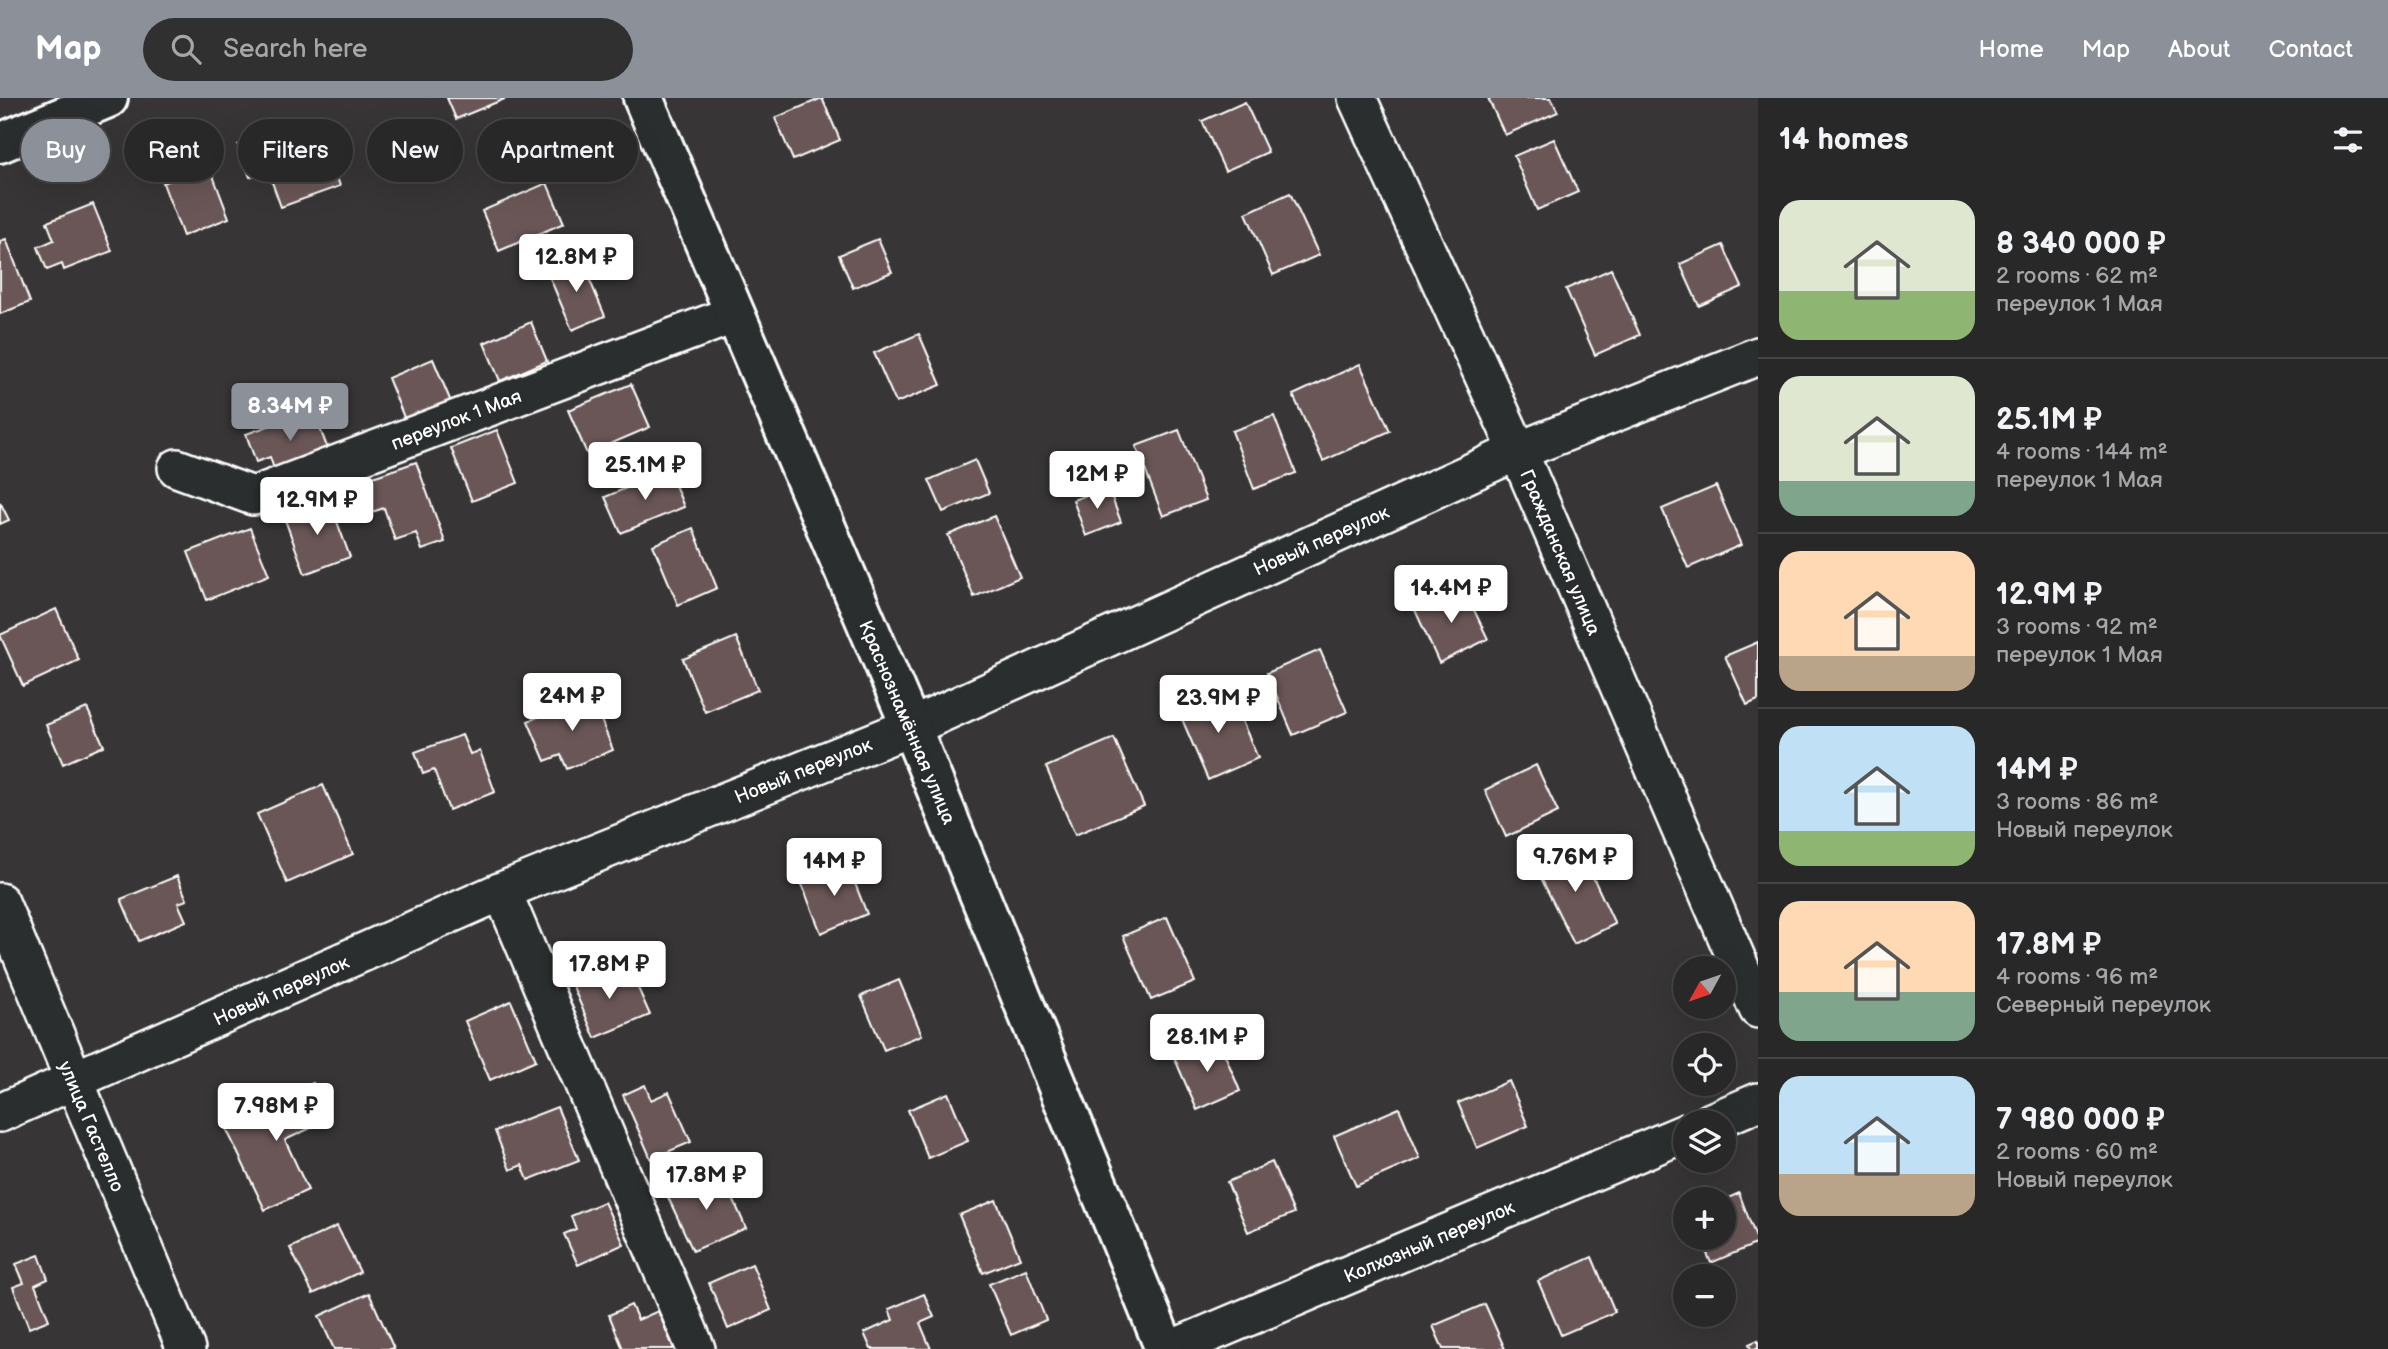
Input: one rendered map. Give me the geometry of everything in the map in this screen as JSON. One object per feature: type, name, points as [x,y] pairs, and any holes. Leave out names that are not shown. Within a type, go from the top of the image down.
[{"type":"main road","points":[[0,143],[108,98]]},
{"type":"main road","name":"Краснознамённая улица","points":[[643,98],[911,727],[1165,1349]]},
{"type":"street","name":"Гражданская улица","points":[[1357,98],[1518,451],[1758,1009]]},
{"type":"street","name":"переулок 1 Мая","points":[[177,468],[253,496],[735,314]]},
{"type":"street","name":"Новый переулок","points":[[0,1113],[74,1083],[502,891],[911,727],[1518,451],[1758,356]]},
{"type":"street","points":[[502,891],[696,1349]]},
{"type":"street","name":"улица Гастелло","points":[[0,902],[186,1349]]},
{"type":"street","points":[[1736,1111],[1758,1102]]},
{"type":"street","name":"Колхозный переулок","points":[[1172,1349],[1673,1138]]},
{"type":"building","points":[[447,98],[507,98],[456,119]]},
{"type":"building","points":[[822,98],[840,140],[793,160],[775,118]]},
{"type":"building","points":[[1488,98],[1551,98],[1558,112],[1505,135]]},
{"type":"building","points":[[1245,102],[1268,152],[1225,171],[1202,121]]},
{"type":"building","points":[[1554,139],[1578,192],[1537,210],[1514,156]]},
{"type":"building","points":[[215,182],[229,218],[183,236],[163,183]]},
{"type":"building","points":[[272,182],[339,182],[340,186],[281,207]]},
{"type":"building","points":[[547,183],[564,223],[499,251],[482,211]]},
{"type":"building","points":[[1290,193],[1319,255],[1273,275],[1246,213]]},
{"type":"building","points":[[93,204],[112,251],[64,270],[62,264],[47,270],[38,247],[54,240],[47,222]]},
{"type":"building","points":[[6,239],[30,302],[0,314],[0,241]]},
{"type":"building","points":[[878,239],[892,272],[853,288],[839,255]]},
{"type":"building","points":[[1723,245],[1742,287],[1699,306],[1680,264]]},
{"type":"building","points":[[580,257],[605,316],[572,330],[547,271]]},
{"type":"building","points":[[1611,269],[1640,335],[1595,355],[1566,289]]},
{"type":"building","points":[[531,322],[547,361],[500,381],[484,343]]},
{"type":"building","points":[[919,334],[941,385],[896,403],[874,353]]},
{"type":"building","points":[[433,359],[451,402],[405,420],[388,378]]},
{"type":"building","points":[[1360,364],[1390,431],[1323,461],[1293,395]]},
{"type":"building","points":[[631,384],[650,427],[587,454],[568,410]]},
{"type":"building","points":[[313,410],[330,455],[276,475],[270,457],[256,462],[246,434]]},
{"type":"building","points":[[1274,416],[1296,473],[1254,489],[1232,431]]},
{"type":"building","points":[[497,430],[518,483],[472,501],[451,448]]},
{"type":"building","points":[[1179,430],[1206,500],[1163,516],[1136,446]]},
{"type":"building","points":[[975,460],[989,493],[943,512],[929,480]]},
{"type":"building","points":[[416,462],[445,542],[422,550],[416,533],[395,540],[384,508],[372,512],[361,481]]},
{"type":"building","points":[[669,470],[684,507],[621,533],[605,497]]},
{"type":"building","points":[[1716,486],[1741,545],[1688,568],[1662,509]]},
{"type":"building","points":[[1108,487],[1121,522],[1086,536],[1073,500]]},
{"type":"building","points":[[329,500],[350,557],[305,574],[284,517]]},
{"type":"building","points":[[0,502],[9,520],[0,524]]},
{"type":"building","points":[[994,516],[1020,577],[974,597],[948,535]]},
{"type":"building","points":[[250,528],[269,575],[207,600],[188,552]]},
{"type":"building","points":[[693,528],[717,588],[678,605],[653,545]]},
{"type":"building","points":[[1463,587],[1488,639],[1439,663],[1415,610]]},
{"type":"building","points":[[56,609],[79,660],[23,686],[0,635]]},
{"type":"building","points":[[736,637],[758,690],[705,712],[683,659]]},
{"type":"building","points":[[1758,642],[1758,700],[1747,705],[1725,656]]},
{"type":"building","points":[[1320,650],[1347,712],[1293,735],[1267,673]]},
{"type":"building","points":[[1229,691],[1258,758],[1208,780],[1179,712]]},
{"type":"building","points":[[591,695],[613,750],[567,769],[561,755],[545,761],[528,721]]},
{"type":"building","points":[[87,708],[104,746],[63,764],[46,725]]},
{"type":"building","points":[[462,735],[470,754],[480,751],[495,792],[449,810],[434,770],[423,774],[415,752]]},
{"type":"building","points":[[1114,738],[1144,806],[1075,835],[1046,767]]},
{"type":"building","points":[[1536,765],[1558,812],[1506,837],[1485,790]]},
{"type":"building","points":[[323,785],[353,854],[287,883],[257,814]]},
{"type":"building","points":[[1578,845],[1615,924],[1574,944],[1535,866]]},
{"type":"building","points":[[847,863],[867,914],[821,933],[801,882]]},
{"type":"building","points":[[177,876],[187,900],[178,903],[186,921],[139,941],[121,899]]},
{"type":"building","points":[[1167,917],[1195,982],[1151,1000],[1123,936]]},
{"type":"building","points":[[614,963],[624,986],[635,981],[650,1015],[595,1038],[571,982]]},
{"type":"building","points":[[899,980],[922,1035],[884,1050],[861,996]]},
{"type":"building","points":[[511,1001],[536,1060],[490,1080],[465,1021]]},
{"type":"building","points":[[1218,1038],[1240,1091],[1197,1110],[1174,1057]]},
{"type":"building","points":[[1509,1081],[1528,1126],[1477,1148],[1458,1103]]},
{"type":"building","points":[[313,1083],[330,1119],[285,1140],[308,1190],[265,1210],[224,1124]]},
{"type":"building","points":[[645,1085],[651,1100],[669,1092],[691,1142],[651,1159],[623,1095]]},
{"type":"building","points":[[948,1093],[968,1141],[928,1158],[908,1110]]},
{"type":"building","points":[[557,1107],[579,1160],[528,1180],[522,1165],[510,1170],[495,1131]]},
{"type":"building","points":[[1399,1108],[1420,1158],[1356,1186],[1334,1136]]},
{"type":"building","points":[[1272,1162],[1294,1213],[1248,1232],[1227,1182]]},
{"type":"building","points":[[723,1176],[746,1228],[693,1251],[666,1193],[688,1183],[691,1190]]},
{"type":"building","points":[[1739,1193],[1758,1243],[1711,1263],[1706,1250],[1736,1250],[1736,1194]]},
{"type":"building","points":[[996,1200],[1020,1258],[983,1273],[959,1215]]},
{"type":"building","points":[[604,1202],[624,1244],[578,1265],[564,1234],[576,1229],[571,1216]]},
{"type":"building","points":[[337,1226],[360,1272],[313,1294],[290,1248]]},
{"type":"building","points":[[39,1255],[48,1279],[35,1285],[49,1320],[29,1328],[13,1287],[24,1283],[16,1264]]},
{"type":"building","points":[[1592,1257],[1615,1312],[1561,1335],[1538,1281]]},
{"type":"building","points":[[752,1264],[771,1310],[728,1329],[709,1283]]},
{"type":"building","points":[[1026,1269],[1046,1320],[1011,1335],[989,1284]]},
{"type":"building","points":[[369,1293],[394,1349],[334,1349],[319,1316]]},
{"type":"building","points":[[924,1294],[934,1317],[920,1323],[931,1349],[871,1349],[864,1333],[893,1320],[889,1309]]},
{"type":"building","points":[[1485,1304],[1505,1349],[1443,1349],[1433,1326]]},
{"type":"building","points":[[631,1305],[638,1320],[658,1311],[674,1349],[623,1349],[609,1315]]},
{"type":"building","points":[[1758,1340],[1758,1349],[1751,1349],[1749,1344]]}]
